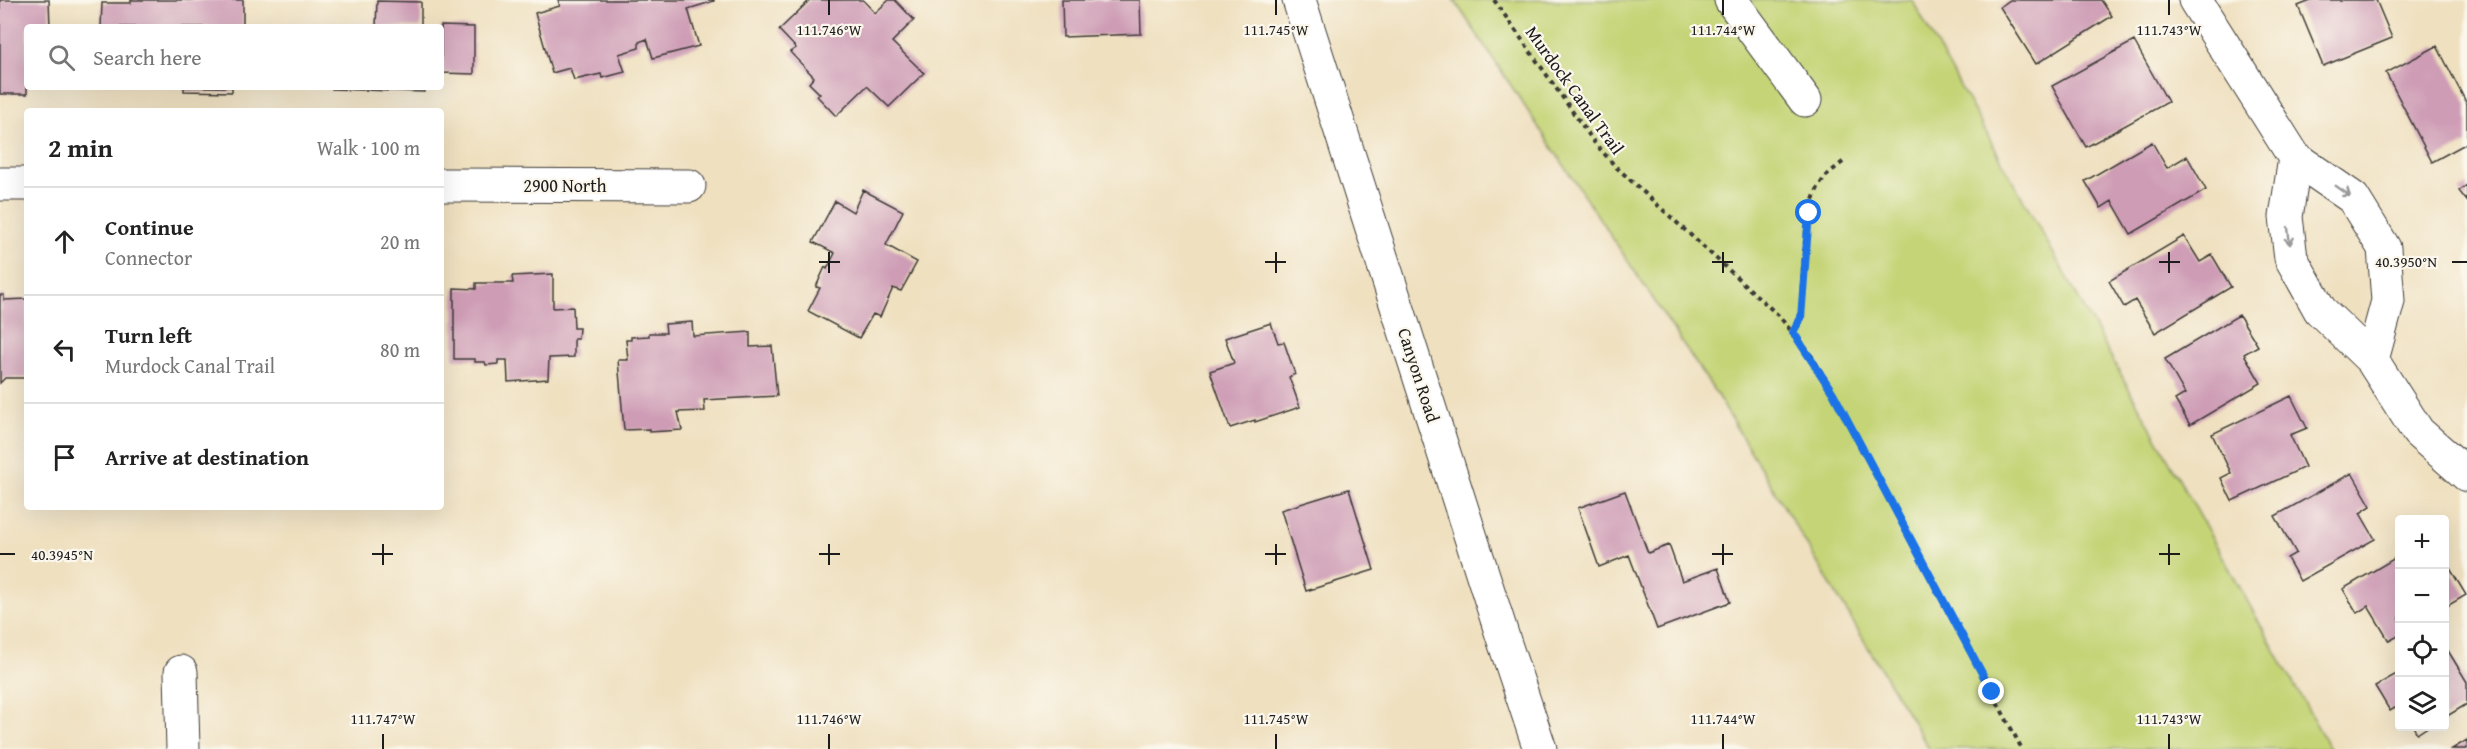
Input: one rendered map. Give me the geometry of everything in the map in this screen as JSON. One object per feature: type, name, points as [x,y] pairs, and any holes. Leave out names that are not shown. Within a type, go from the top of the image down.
[{"type":"street","name":"Canyon Road","points":[[1299,0],[1540,749]]},
{"type":"street","points":[[1731,0],[1805,100]]},
{"type":"street","points":[[2200,3],[2295,158],[2353,198],[2384,248],[2388,301],[2372,360]]},
{"type":"street","points":[[2295,158],[2286,217],[2291,258],[2320,309],[2372,360],[2418,432],[2467,475]]},
{"type":"street","points":[[0,184],[24,184]]},
{"type":"street","name":"2900 North","points":[[444,184],[688,186]]},
{"type":"street","points":[[181,672],[183,749]]},
{"type":"path","name":"Murdock Canal Trail","points":[[1494,0],[1594,142],[1608,158],[1763,299],[1793,332],[1833,393],[2022,749]]},
{"type":"path","points":[[1793,332],[1801,318],[1809,213],[1818,187],[1827,174],[1844,160]]},
{"type":"green space","points":[[1454,0],[1912,0],[2330,749],[1929,749],[1717,395]]},
{"type":"building","points":[[0,0],[49,0],[50,24],[24,24],[24,90],[27,90],[27,94],[0,94]]},
{"type":"building","points":[[131,0],[243,0],[243,24],[101,24],[102,3],[131,3]]},
{"type":"building","points":[[558,0],[714,1],[688,9],[699,46],[653,58],[647,39],[639,42],[639,48],[619,54],[625,72],[602,78],[601,74],[574,80],[570,68],[552,73],[535,13],[560,6]]},
{"type":"building","points":[[810,0],[863,0],[875,13],[889,0],[895,0],[914,20],[892,42],[924,73],[889,107],[867,86],[836,116],[817,96],[820,94],[809,83],[814,77],[790,52],[796,48],[779,30]]},
{"type":"building","points":[[1062,0],[1140,0],[1141,34],[1063,37]]},
{"type":"building","points":[[2010,0],[2101,0],[2112,16],[2036,64],[2000,7]]},
{"type":"building","points":[[2313,0],[2376,0],[2392,38],[2323,66],[2298,6]]},
{"type":"building","points":[[377,1],[421,2],[421,24],[376,24]]},
{"type":"building","points":[[444,26],[474,27],[474,74],[444,73]]},
{"type":"building","points":[[2134,41],[2168,102],[2086,147],[2052,86]]},
{"type":"building","points":[[2437,46],[2467,104],[2467,143],[2432,162],[2386,73]]},
{"type":"building","points":[[232,90],[232,92],[184,91]]},
{"type":"building","points":[[363,90],[424,90],[424,92]]},
{"type":"building","points":[[2152,142],[2167,168],[2187,156],[2206,190],[2131,234],[2112,201],[2101,208],[2085,181]]},
{"type":"building","points":[[2467,185],[2467,201],[2459,191]]},
{"type":"building","points":[[863,190],[903,211],[886,245],[917,262],[901,291],[893,288],[880,317],[873,314],[859,338],[808,311],[820,288],[816,287],[825,267],[827,269],[835,253],[813,242],[835,201],[853,212]]},
{"type":"building","points":[[2184,236],[2200,262],[2212,255],[2231,287],[2155,333],[2135,300],[2124,307],[2109,281]]},
{"type":"building","points":[[553,274],[553,308],[573,307],[574,328],[579,328],[578,339],[574,339],[574,357],[549,358],[548,379],[508,382],[507,360],[498,360],[498,364],[486,365],[485,362],[475,362],[475,359],[454,359],[454,288],[476,289],[476,283],[513,283],[512,276]]},
{"type":"building","points":[[0,295],[4,295],[4,300],[24,299],[24,378],[5,378],[0,383]]},
{"type":"building","points":[[2239,315],[2258,346],[2244,354],[2261,383],[2190,425],[2175,400],[2185,394],[2165,359]]},
{"type":"building","points":[[692,322],[693,336],[750,332],[750,347],[772,346],[777,396],[704,400],[705,411],[678,412],[682,430],[649,432],[649,429],[624,430],[618,360],[628,360],[626,340],[631,340],[631,337],[649,336],[649,333],[666,333],[665,324]]},
{"type":"building","points":[[1271,323],[1278,343],[1284,342],[1295,374],[1289,377],[1300,407],[1230,428],[1210,371],[1234,363],[1225,338]]},
{"type":"building","points":[[2291,396],[2307,428],[2290,435],[2305,467],[2232,501],[2221,478],[2231,473],[2212,434]]},
{"type":"building","points":[[2352,473],[2371,506],[2360,513],[2375,539],[2300,581],[2287,558],[2296,553],[2275,516]]},
{"type":"building","points":[[1349,489],[1374,570],[1306,591],[1281,510]]},
{"type":"building","points":[[1625,491],[1648,553],[1669,545],[1682,581],[1718,568],[1730,602],[1657,629],[1629,555],[1599,567],[1578,508]]},
{"type":"building","points":[[2395,558],[2395,638],[2389,641],[2368,606],[2357,613],[2343,589]]},
{"type":"building","points":[[2449,567],[2466,595],[2449,605]]},
{"type":"building","points":[[2449,652],[2467,682],[2467,704],[2449,715]]},
{"type":"building","points":[[2395,675],[2395,708],[2390,711],[2375,686]]},
{"type":"building","points":[[2467,740],[2467,749],[2452,749]]},
{"type":"route","points":[[1809,213],[1801,318],[1800,324],[1793,332],[1812,357],[1833,393],[1992,692]]}]
